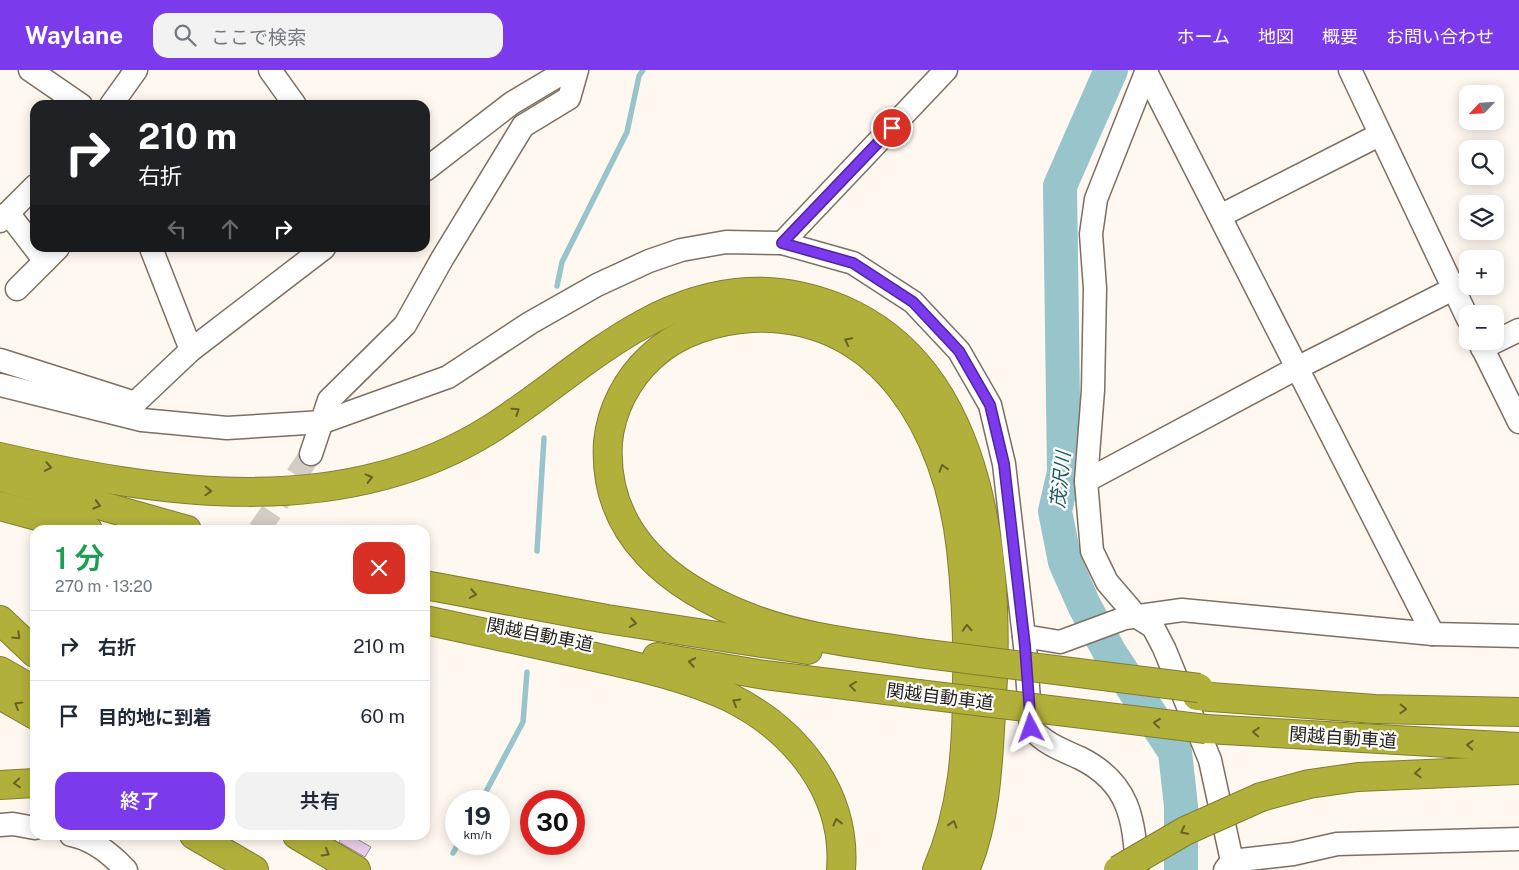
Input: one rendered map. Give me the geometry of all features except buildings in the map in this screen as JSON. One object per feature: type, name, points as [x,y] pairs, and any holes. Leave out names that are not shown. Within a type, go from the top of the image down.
[{"type":"highway","points":[[0,457],[120,482],[182,490],[242,492],[296,490],[348,483],[396,471],[441,454],[485,432],[636,327],[675,308],[710,296],[748,292],[783,292],[821,301],[853,315],[883,332],[909,356],[932,384],[952,418],[977,491],[984,530],[990,584],[994,634],[993,687],[982,805],[979,824],[965,870]]},
{"type":"highway","points":[[918,659],[797,633],[753,619],[690,588],[663,569],[640,547],[624,524],[612,495],[607,465],[609,432],[619,400],[632,376],[653,354],[683,336],[709,325],[738,319],[770,317],[796,320],[827,330],[855,344],[880,364],[904,389],[922,417],[938,452],[950,489],[959,534],[968,632],[967,746],[963,782],[955,819],[937,870]]},
{"type":"highway","points":[[0,478],[169,525]]},
{"type":"highway","points":[[0,506],[70,525]]},
{"type":"highway","name":"関越自動車道","points":[[430,585],[607,618],[763,644],[918,659],[1198,692],[1375,709],[1519,712]]},
{"type":"highway","name":"関越自動車道","points":[[430,614],[765,675],[918,694],[1206,728],[1519,747]]},
{"type":"highway","points":[[0,620],[30,648]]},
{"type":"highway","points":[[430,621],[651,670],[692,682],[729,698],[759,715],[787,737],[811,762],[828,792],[838,823],[842,852],[841,870]]},
{"type":"highway","points":[[0,671],[30,688]]},
{"type":"highway","points":[[0,695],[30,712]]},
{"type":"highway","points":[[1118,870],[1185,830],[1261,797],[1309,784],[1358,777],[1519,770]]},
{"type":"highway","points":[[0,785],[30,783]]},
{"type":"highway","points":[[202,840],[245,865]]},
{"type":"highway","points":[[218,840],[245,865]]},
{"type":"highway","points":[[305,840],[356,870]]},
{"type":"street","points":[[30,70],[73,100]]},
{"type":"street","points":[[115,100],[136,70]]},
{"type":"street","points":[[270,70],[291,100]]},
{"type":"street","points":[[782,243],[946,70]]},
{"type":"street","points":[[1350,70],[1461,305]]},
{"type":"street","points":[[1147,71],[1433,634]]},
{"type":"street","points":[[1147,71],[1096,199],[1091,234],[1095,288],[1093,390],[1086,481],[1092,551],[1108,582],[1131,618],[1153,627],[1210,760],[1228,866],[1297,862],[1338,844],[1519,839]]},
{"type":"street","points":[[311,454],[329,400],[406,325],[442,259],[523,126],[569,98],[568,72],[512,103],[430,166]]},
{"type":"street","points":[[1220,216],[1379,134]]},
{"type":"street","points":[[30,191],[4,217],[30,237]]},
{"type":"street","points":[[0,385],[227,428],[323,422],[448,377],[538,318],[597,285],[649,261],[681,250],[726,242],[782,243],[853,263],[913,302],[959,351],[990,405],[1004,464],[1024,636],[1031,728],[1052,746],[1081,759],[1106,774],[1119,788],[1130,810],[1136,841],[1137,870]]},
{"type":"street","points":[[153,252],[191,350]]},
{"type":"street","points":[[138,412],[191,350],[319,252]]},
{"type":"street","points":[[17,288],[52,254]]},
{"type":"street","points":[[1086,481],[1298,368],[1453,289]]},
{"type":"street","points":[[1504,336],[1519,330]]},
{"type":"street","points":[[1483,350],[1519,422]]},
{"type":"street","points":[[0,360],[138,412]]},
{"type":"street","points":[[1024,636],[1060,642],[1075,635],[1131,618],[1182,610],[1433,634],[1519,636]]},
{"type":"street","points":[[0,825],[13,824],[30,827]]},
{"type":"street","points":[[86,840],[103,850],[126,870]]},
{"type":"waterway","points":[[557,286],[562,262],[627,132],[639,76],[643,70]]},
{"type":"waterway","name":"茂沢川","points":[[1111,70],[1060,186],[1064,472],[1055,511],[1065,562],[1084,605],[1110,653],[1175,752],[1181,806],[1181,870]]},
{"type":"waterway","points":[[537,551],[544,438]]},
{"type":"waterway","points":[[487,790],[523,722],[527,672]]},
{"type":"tunnel","points":[[262,525],[311,454]]},
{"type":"route","points":[[892,128],[782,243],[853,263],[913,302],[959,351],[990,405],[1004,464],[1016,554],[1031,728]]}]
